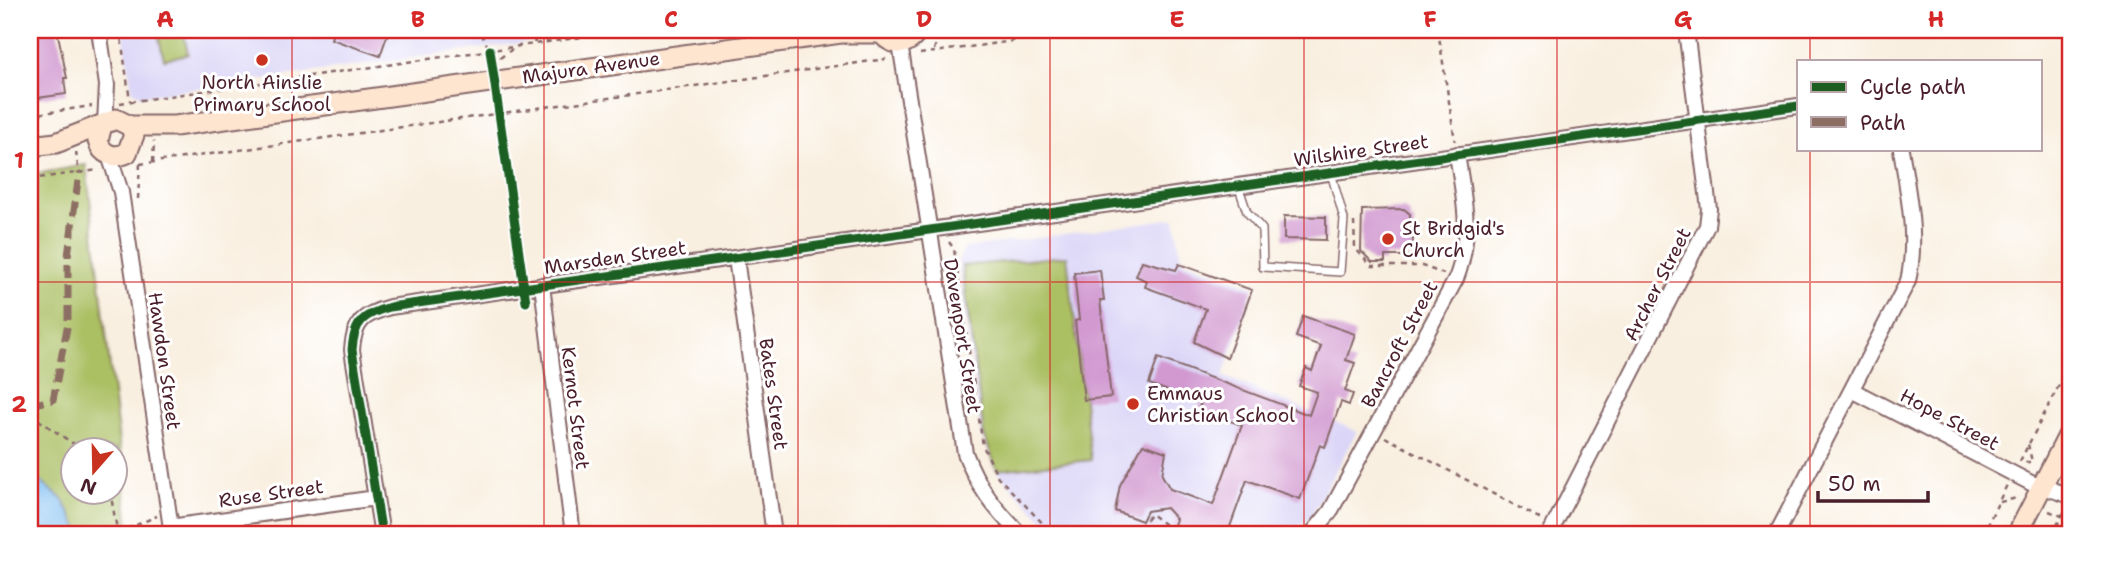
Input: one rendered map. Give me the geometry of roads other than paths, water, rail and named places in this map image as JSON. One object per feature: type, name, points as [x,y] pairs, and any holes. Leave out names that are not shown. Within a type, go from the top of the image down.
[{"type":"main road","points":[[881,32],[890,41],[900,44],[911,40],[918,30]]},
{"type":"main road","name":"Majura Avenue","points":[[30,146],[56,143],[118,152],[175,126],[494,72],[845,31],[881,32]]},
{"type":"main road","points":[[111,120],[134,135],[118,152],[98,141],[111,120]]},
{"type":"main road","name":"Majura Avenue","points":[[56,143],[111,120],[175,126]]},
{"type":"main road","points":[[2017,535],[2071,430]]},
{"type":"street","points":[[99,30],[111,120]]},
{"type":"street","name":"Archer Street","points":[[1552,531],[1702,241],[1709,209],[1686,30]]},
{"type":"street","name":"Davenport Street","points":[[900,44],[965,453],[975,481],[990,504],[1021,535]]},
{"type":"street","name":"Wilshire Street","points":[[929,229],[1238,186],[1456,150],[1797,106]]},
{"type":"street","name":"Bancroft Street","points":[[1311,535],[1330,512],[1456,279],[1466,254],[1466,217],[1456,150]]},
{"type":"street","points":[[1776,535],[1908,282],[1913,258],[1913,232],[1901,150]]},
{"type":"street","name":"Hawdon Street","points":[[118,152],[121,192],[170,525]]},
{"type":"street","name":"Marsden Street","points":[[382,535],[352,350],[353,332],[368,313],[929,229]]},
{"type":"street","name":"Bates Street","points":[[736,258],[774,535]]},
{"type":"street","name":"Kernot Street","points":[[542,285],[573,535]]},
{"type":"street","name":"Hope Street","points":[[1852,390],[2069,502]]},
{"type":"street","name":"Ruse Street","points":[[170,525],[376,498]]},
{"type":"lane","points":[[1238,186],[1247,212],[1262,229],[1263,267],[1340,272],[1345,219],[1331,172]]},
{"type":"water","points":[[30,473],[60,497],[60,505],[65,505],[81,532],[75,535],[30,535]]},
{"type":"place","name":"North Ainslie Primary School","points":[[262,60]]},
{"type":"place","name":"St Bridgid's Church","points":[[1388,239]]},
{"type":"place","name":"Emmaus Christian School","points":[[1133,404]]}]
